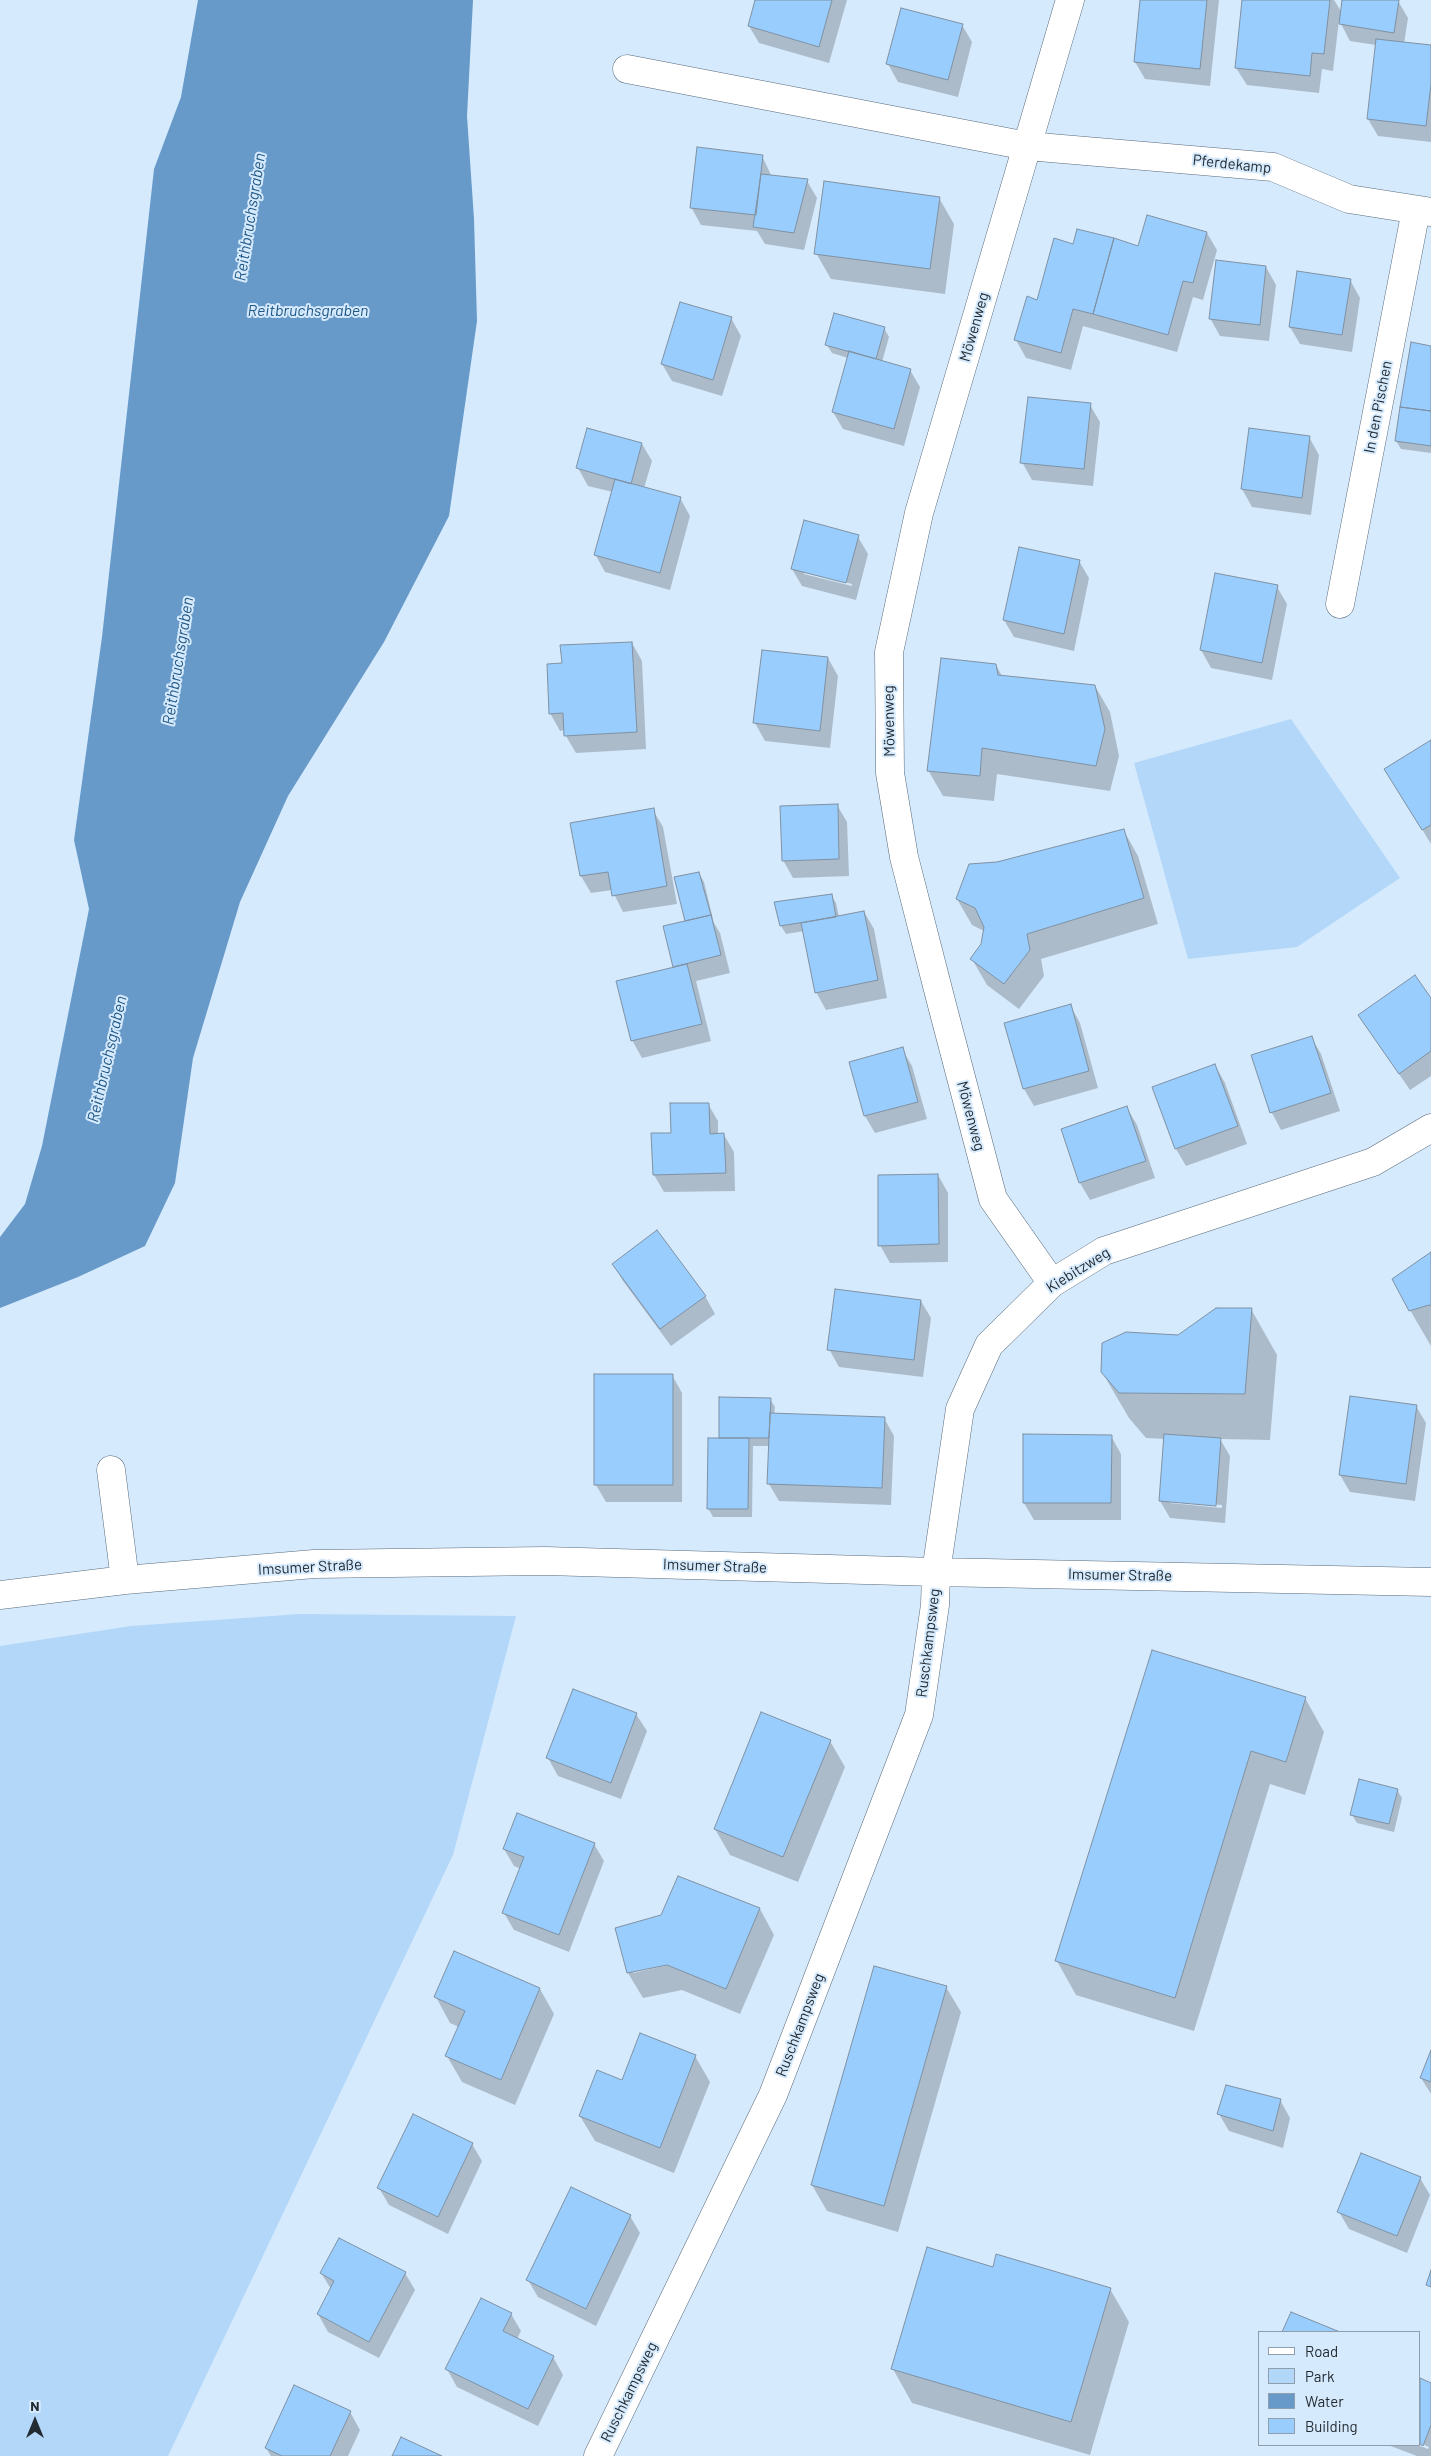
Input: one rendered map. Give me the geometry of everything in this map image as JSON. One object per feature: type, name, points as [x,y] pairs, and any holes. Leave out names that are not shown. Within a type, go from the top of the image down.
[{"type":"street","name":"Möwenweg","points":[[1052,1283],[993,1199],[904,857],[890,773],[889,652],[920,513],[1070,0]]},
{"type":"street","points":[[627,69],[1027,146]]},
{"type":"street","name":"Pferdekamp","points":[[1027,146],[1273,167],[1348,199],[1423,211]]},
{"type":"street","name":"In den Pischen","points":[[1340,604],[1423,211]]},
{"type":"street","name":"Kiebitzweg","points":[[936,1572],[960,1409],[989,1345],[1052,1283],[1104,1251],[1373,1162],[1431,1128]]},
{"type":"street","points":[[111,1470],[125,1580]]},
{"type":"street","name":"Imsumer Straße","points":[[0,1595],[125,1580],[314,1564],[545,1561],[936,1572],[1431,1582]]},
{"type":"street","name":"Ruschkampsweg","points":[[598,2456],[773,2095],[842,1919],[920,1715],[935,1605],[936,1572]]},
{"type":"green space","points":[[1291,719],[1400,878],[1297,947],[1188,959],[1134,763]]},
{"type":"green space","points":[[300,1614],[516,1616],[453,1855],[168,2456],[0,2456],[0,1646],[131,1626]]},
{"type":"water","name":"Reitbruchsgraben","points":[[198,0],[473,0],[467,116],[474,219],[477,321],[449,516],[384,642],[288,796],[240,902],[193,1058],[175,1183],[145,1246],[78,1277],[0,1308],[0,1237],[25,1204],[42,1146],[89,909],[74,840],[102,637],[154,169],[181,97]]},
{"type":"building","points":[[755,0],[832,0],[819,47],[748,26]]},
{"type":"building","points":[[1140,0],[1207,0],[1200,69],[1134,62]]},
{"type":"building","points":[[1242,0],[1330,0],[1324,54],[1312,53],[1310,76],[1235,68]]},
{"type":"building","points":[[1342,0],[1399,0],[1394,33],[1339,24]]},
{"type":"building","points":[[901,8],[963,24],[948,80],[886,64]]},
{"type":"building","points":[[1376,39],[1431,45],[1431,84],[1426,126],[1367,119]]},
{"type":"building","points":[[697,147],[763,155],[756,215],[690,208]]},
{"type":"building","points":[[761,174],[808,179],[794,233],[753,227]]},
{"type":"building","points":[[824,181],[940,197],[930,269],[814,254]]},
{"type":"building","points":[[1147,215],[1207,232],[1193,283],[1183,281],[1168,335],[1093,314],[1114,238],[1138,246]]},
{"type":"building","points":[[1077,229],[1114,238],[1093,314],[1073,309],[1061,353],[1014,340],[1027,296],[1037,300],[1054,238],[1073,244]]},
{"type":"building","points":[[1216,260],[1266,266],[1260,325],[1209,319]]},
{"type":"building","points":[[1297,271],[1351,279],[1342,335],[1289,327]]},
{"type":"building","points":[[680,302],[732,317],[713,380],[661,364]]},
{"type":"building","points":[[834,313],[885,327],[876,359],[825,345]]},
{"type":"building","points":[[1411,342],[1431,346],[1431,411],[1400,407]]},
{"type":"building","points":[[849,351],[911,369],[894,429],[832,412]]},
{"type":"building","points":[[1028,397],[1091,403],[1084,469],[1020,463]]},
{"type":"building","points":[[1400,407],[1431,411],[1431,446],[1395,441]]},
{"type":"building","points":[[587,428],[642,443],[631,484],[576,468]]},
{"type":"building","points":[[1249,428],[1310,436],[1302,498],[1241,489]]},
{"type":"building","points":[[615,479],[681,497],[660,573],[594,555]]},
{"type":"building","points":[[804,520],[859,535],[846,583],[791,569]]},
{"type":"building","points":[[1019,547],[1080,560],[1064,634],[1003,620]]},
{"type":"building","points":[[1215,573],[1278,585],[1262,663],[1200,650]]},
{"type":"building","points":[[632,642],[637,732],[564,736],[563,713],[549,714],[547,664],[562,663],[560,645]]},
{"type":"building","points":[[762,650],[828,657],[820,731],[753,723]]},
{"type":"building","points":[[941,658],[996,664],[998,675],[1095,685],[1105,729],[1096,766],[982,748],[980,776],[927,771]]},
{"type":"building","points":[[1431,740],[1431,825],[1422,830],[1384,769]]},
{"type":"building","points":[[838,804],[839,859],[782,861],[780,806]]},
{"type":"building","points":[[654,808],[667,886],[612,896],[608,872],[580,876],[570,823]]},
{"type":"building","points":[[1124,829],[1144,898],[1027,934],[1030,950],[1004,984],[970,959],[981,944],[984,927],[975,908],[956,899],[969,864],[997,862]]},
{"type":"building","points":[[699,872],[711,915],[685,921],[674,877]]},
{"type":"building","points":[[832,894],[836,917],[780,926],[774,902]]},
{"type":"building","points":[[864,911],[878,980],[815,993],[801,923]]},
{"type":"building","points":[[711,915],[721,955],[673,967],[663,926]]},
{"type":"building","points":[[687,964],[702,1024],[631,1041],[616,981]]},
{"type":"building","points":[[1415,975],[1431,998],[1431,1051],[1399,1074],[1358,1015]]},
{"type":"building","points":[[1071,1004],[1089,1071],[1023,1089],[1004,1023]]},
{"type":"building","points":[[1312,1036],[1331,1093],[1270,1113],[1251,1055]]},
{"type":"building","points":[[903,1047],[918,1102],[864,1116],[849,1062]]},
{"type":"building","points":[[1215,1064],[1238,1126],[1175,1149],[1152,1087]]},
{"type":"building","points":[[670,1103],[709,1103],[710,1134],[724,1133],[726,1173],[653,1175],[651,1133],[671,1133]]},
{"type":"building","points":[[1127,1106],[1146,1161],[1079,1183],[1061,1129]]},
{"type":"building","points":[[938,1174],[939,1244],[878,1246],[878,1175]]},
{"type":"building","points":[[657,1230],[706,1296],[660,1329],[612,1264]]},
{"type":"building","points":[[1431,1252],[1431,1306],[1409,1311],[1392,1279]]},
{"type":"building","points":[[835,1289],[921,1300],[914,1360],[827,1350]]},
{"type":"building","points":[[1216,1308],[1252,1308],[1245,1394],[1119,1393],[1101,1372],[1102,1343],[1126,1332],[1178,1335]]},
{"type":"building","points":[[594,1374],[673,1374],[673,1485],[594,1485]]},
{"type":"building","points":[[1350,1396],[1417,1405],[1406,1484],[1339,1475]]},
{"type":"building","points":[[719,1397],[771,1398],[769,1438],[719,1438]]},
{"type":"building","points":[[770,1413],[885,1417],[882,1488],[767,1484]]},
{"type":"building","points":[[1023,1434],[1112,1435],[1111,1503],[1023,1503]]},
{"type":"building","points":[[1164,1434],[1221,1438],[1216,1506],[1159,1501]]},
{"type":"building","points":[[708,1438],[749,1438],[748,1509],[707,1509]]},
{"type":"building","points":[[1152,1650],[1306,1697],[1286,1762],[1251,1751],[1175,1998],[1055,1961]]},
{"type":"building","points":[[573,1689],[637,1713],[611,1783],[546,1758]]},
{"type":"building","points":[[761,1712],[831,1740],[783,1857],[714,1829]]},
{"type":"building","points":[[1359,1779],[1398,1789],[1389,1824],[1350,1815]]},
{"type":"building","points":[[517,1813],[595,1843],[559,1935],[502,1913],[524,1857],[503,1849]]},
{"type":"building","points":[[678,1876],[760,1908],[726,1989],[667,1965],[627,1973],[615,1928],[661,1915]]},
{"type":"building","points":[[454,1951],[540,1988],[501,2080],[445,2056],[465,2011],[434,1997]]},
{"type":"building","points":[[874,1966],[947,1986],[884,2206],[811,2185]]},
{"type":"building","points":[[640,2033],[696,2055],[660,2148],[579,2116],[597,2070],[622,2080]]},
{"type":"building","points":[[1431,2050],[1431,2082],[1420,2078]]},
{"type":"building","points":[[1226,2085],[1281,2099],[1273,2131],[1217,2114]]},
{"type":"building","points":[[413,2114],[473,2143],[438,2217],[377,2188]]},
{"type":"building","points":[[1361,2153],[1421,2177],[1397,2236],[1337,2212]]},
{"type":"building","points":[[571,2187],[631,2215],[586,2309],[526,2280]]},
{"type":"building","points":[[339,2238],[406,2272],[369,2342],[317,2314],[334,2281],[320,2273]]},
{"type":"building","points":[[927,2247],[993,2267],[996,2254],[1111,2288],[1071,2422],[891,2369]]},
{"type":"building","points":[[1431,2270],[1431,2287],[1426,2285]]},
{"type":"building","points":[[481,2298],[512,2313],[503,2331],[554,2356],[528,2409],[445,2369]]},
{"type":"building","points":[[1291,2312],[1338,2331],[1282,2331]]},
{"type":"building","points":[[1421,2378],[1431,2383],[1431,2425],[1423,2446],[1421,2445]]},
{"type":"building","points":[[294,2385],[351,2411],[330,2456],[282,2456],[265,2448]]},
{"type":"building","points":[[401,2437],[442,2456],[392,2456]]},
{"type":"water label","name":"Reithbruchsgraben","points":[[250,217]]},
{"type":"water label","name":"Reithbruchsgraben","points":[[178,661]]},
{"type":"water label","name":"Reithbruchsgraben","points":[[107,1059]]}]
